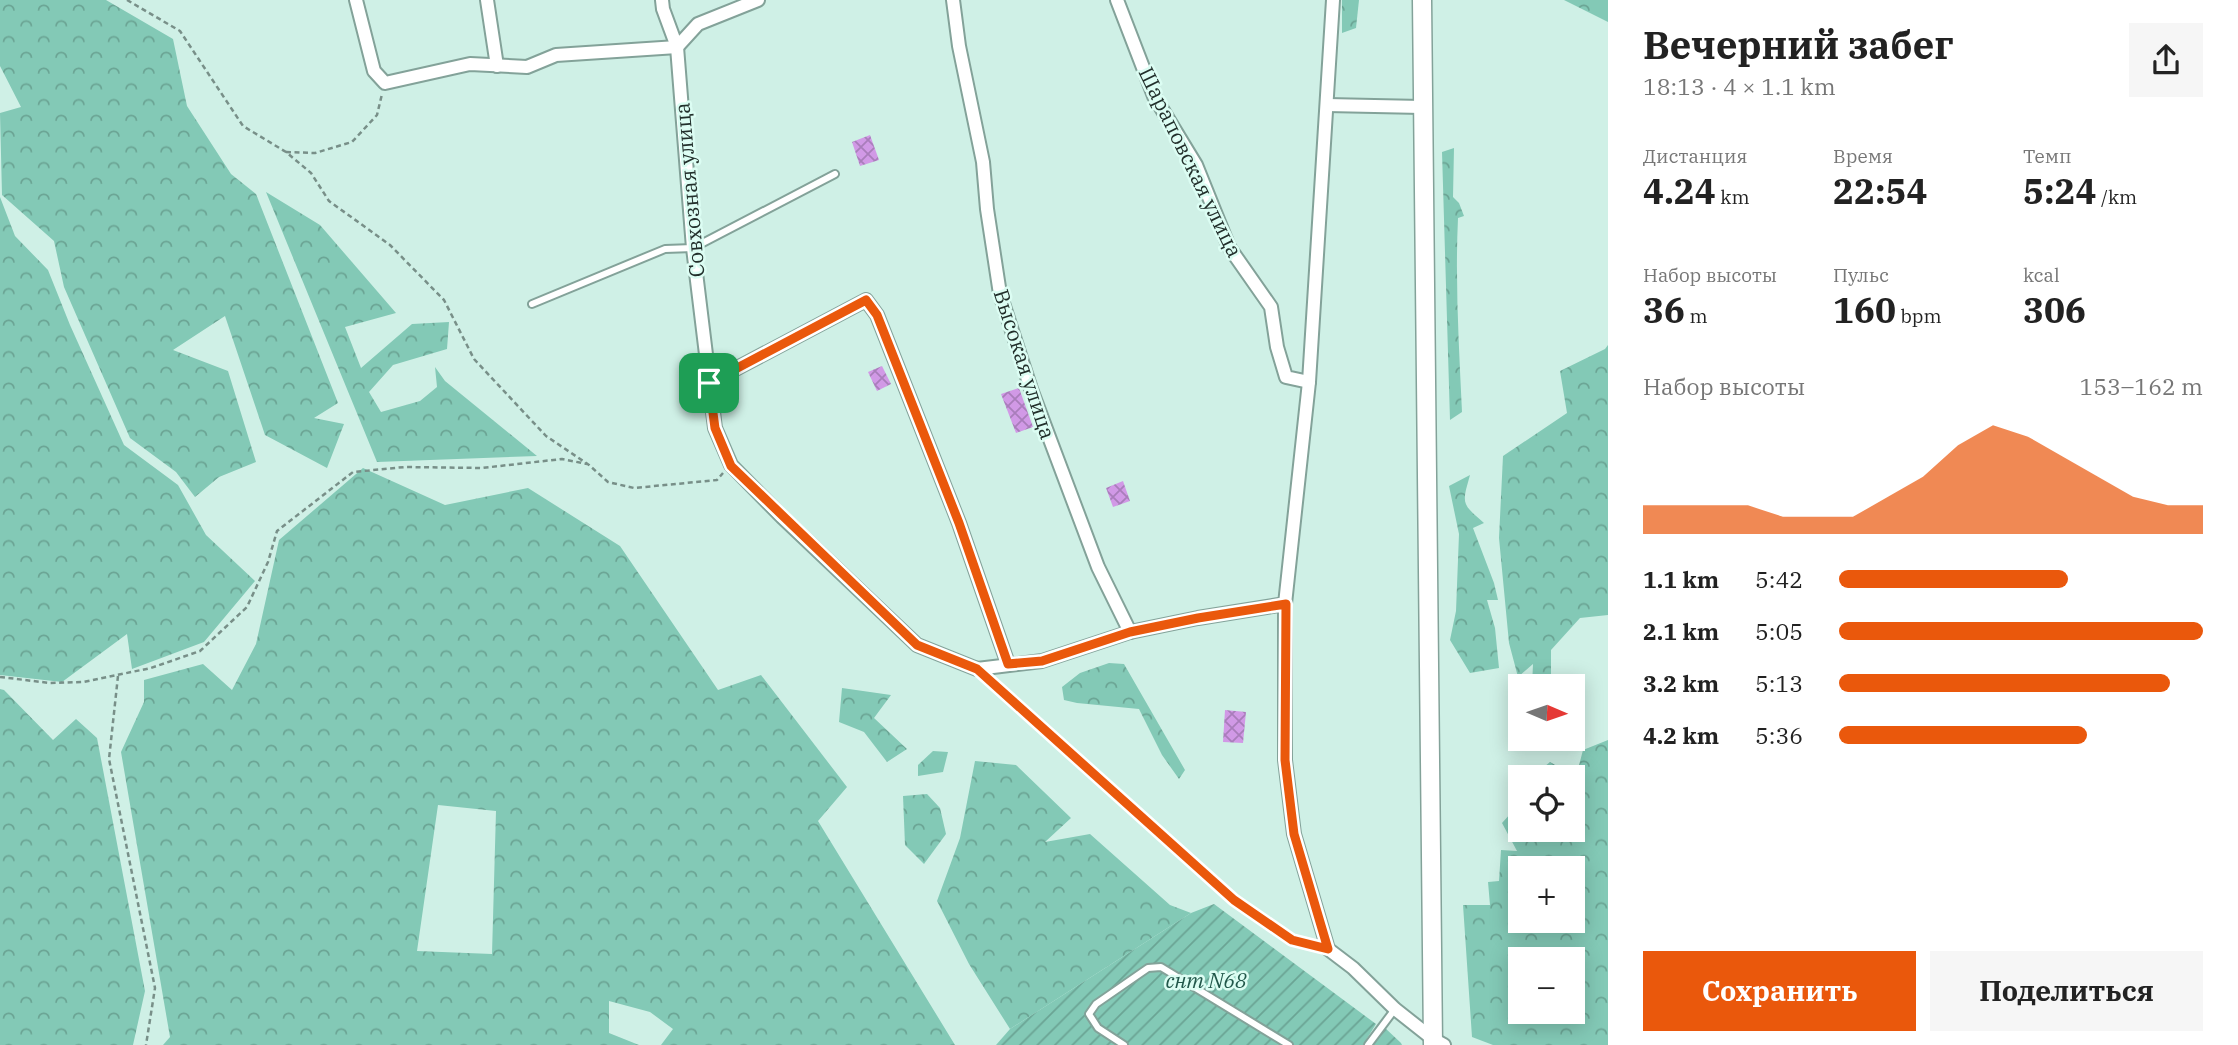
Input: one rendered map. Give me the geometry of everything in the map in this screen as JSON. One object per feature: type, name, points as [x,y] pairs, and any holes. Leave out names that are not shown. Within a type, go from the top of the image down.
[{"type":"street","points":[[356,0],[374,71],[385,83],[470,64],[527,67],[556,55],[677,47],[698,24],[758,0]]},
{"type":"street","points":[[488,0],[497,66]]},
{"type":"street","name":"Совхозная улица","points":[[662,0],[677,47],[693,248],[715,428],[731,466],[917,645],[977,669]]},
{"type":"street","name":"Высокая улица","points":[[953,0],[959,46],[983,162],[1000,294],[1031,389],[1098,567],[1130,632]]},
{"type":"street","name":"Шараповская улица","points":[[1117,0],[1154,96],[1196,165],[1229,247],[1271,307],[1277,347],[1286,377],[1309,382]]},
{"type":"street","points":[[1333,0],[1309,382],[1286,604],[1285,760],[1294,834],[1328,949],[1437,1043]]},
{"type":"street","points":[[1422,0],[1437,1043]]},
{"type":"street","points":[[1327,105],[1422,107]]},
{"type":"street","points":[[709,383],[866,300],[877,315],[949,497],[1008,664]]},
{"type":"street","points":[[977,669],[1042,661],[1130,632],[1286,604]]},
{"type":"lane","points":[[532,304],[665,249],[693,248],[835,174]]},
{"type":"lane","points":[[977,669],[1234,900],[1292,940],[1328,949]]},
{"type":"lane","points":[[1124,1045],[1098,1028],[1089,1013],[1096,1004],[1148,968],[1161,967],[1193,984],[1289,1045]]},
{"type":"lane","points":[[1368,1045],[1395,1009]]},
{"type":"path","points":[[127,0],[180,31],[243,126],[286,152],[312,173],[330,201],[390,244],[444,300],[474,359],[546,436],[589,465],[608,482],[634,488],[717,480],[731,466]]},
{"type":"path","points":[[286,152],[315,153],[352,142],[377,115],[385,83]]},
{"type":"path","points":[[0,677],[50,683],[83,682],[118,676],[200,651],[247,607],[268,562],[277,531],[352,472],[405,467],[482,468],[562,460],[589,465]]},
{"type":"path","points":[[118,676],[109,759],[155,988],[146,1045]]},
{"type":"green space","points":[[0,0],[106,0],[173,39],[187,106],[231,174],[256,194],[338,403],[314,418],[344,424],[327,468],[265,435],[225,316],[173,350],[228,371],[256,462],[219,477],[195,497],[176,472],[130,438],[64,287],[54,241],[2,195],[0,113],[21,107],[0,66]]},
{"type":"green space","points":[[1342,0],[1359,0],[1356,28],[1342,33]]},
{"type":"green space","points":[[1564,0],[1608,0],[1608,22]]},
{"type":"green space","points":[[1454,148],[1453,197],[1459,203],[1464,216],[1458,218],[1457,267],[1462,412],[1450,420],[1442,152]]},
{"type":"green space","points":[[266,192],[320,225],[396,313],[345,327],[361,368],[412,324],[449,322],[447,349],[393,365],[369,392],[381,412],[420,401],[437,387],[435,367],[445,381],[537,456],[377,462]]},
{"type":"green space","points":[[0,197],[15,236],[48,270],[124,445],[178,485],[206,535],[255,581],[204,642],[132,669],[127,634],[62,682],[0,675]]},
{"type":"green space","points":[[1608,345],[1608,615],[1580,618],[1551,650],[1551,674],[1533,674],[1533,664],[1521,674],[1517,674],[1509,643],[1499,538],[1503,456],[1567,413],[1560,371]]},
{"type":"green space","points":[[363,468],[445,505],[528,488],[620,546],[718,690],[761,675],[847,787],[818,821],[955,1045],[661,1045],[673,1029],[650,1012],[609,1001],[609,1033],[639,1045],[163,1045],[170,1037],[121,752],[144,702],[144,680],[203,664],[232,690],[256,644],[279,540]],"holes":[[[438,805],[496,811],[492,954],[417,951]]]},
{"type":"green space","points":[[1470,475],[1465,502],[1484,523],[1473,528],[1498,600],[1487,600],[1495,628],[1499,668],[1470,673],[1450,640],[1456,611],[1459,534],[1449,486]]},
{"type":"green space","points":[[1109,663],[1124,664],[1185,770],[1179,779],[1162,755],[1139,709],[1064,700],[1062,687],[1080,673]]},
{"type":"green space","points":[[842,688],[891,695],[874,718],[907,749],[887,762],[864,732],[839,722]]},
{"type":"green space","points":[[0,689],[53,740],[76,719],[97,738],[145,991],[133,1045],[0,1045]]},
{"type":"green space","points":[[1608,740],[1608,1045],[1493,1045],[1472,1037],[1463,905],[1490,905],[1488,882],[1499,881],[1501,850],[1517,851],[1512,842],[1585,842],[1585,765],[1579,765],[1583,751]]},
{"type":"green space","points":[[933,751],[948,752],[943,772],[918,776],[918,765]]},
{"type":"green space","points":[[975,761],[1016,765],[1071,818],[1045,842],[1090,834],[1170,905],[1191,913],[1010,1029],[969,964],[937,901],[960,838]]},
{"type":"green space","points":[[927,794],[940,808],[946,834],[924,864],[905,845],[903,796]]},
{"type":"green space","points":[[1508,816],[1508,834],[1502,823]]},
{"type":"green space","name":"снт N68","points":[[1214,904],[1376,1024],[1363,1045],[996,1045],[1010,1029],[1191,913]]},
{"type":"green space","points":[[1384,1027],[1401,1043],[1402,1045],[1373,1045]]},
{"type":"building","points":[[870,135],[879,160],[860,166],[852,142]]},
{"type":"building","points":[[882,366],[891,384],[877,391],[868,372]]},
{"type":"building","points":[[1019,388],[1033,427],[1016,433],[1001,394]]},
{"type":"building","points":[[1123,481],[1130,501],[1113,507],[1106,488]]},
{"type":"building","points":[[1225,710],[1246,712],[1243,743],[1223,742]]},
{"type":"route","points":[[866,300],[877,315],[959,523],[1008,664],[1042,661],[1130,632],[1286,604],[1285,760],[1294,834],[1328,949],[1292,940],[1234,900],[977,669],[917,645],[731,466],[715,428],[709,383],[866,300]]}]
